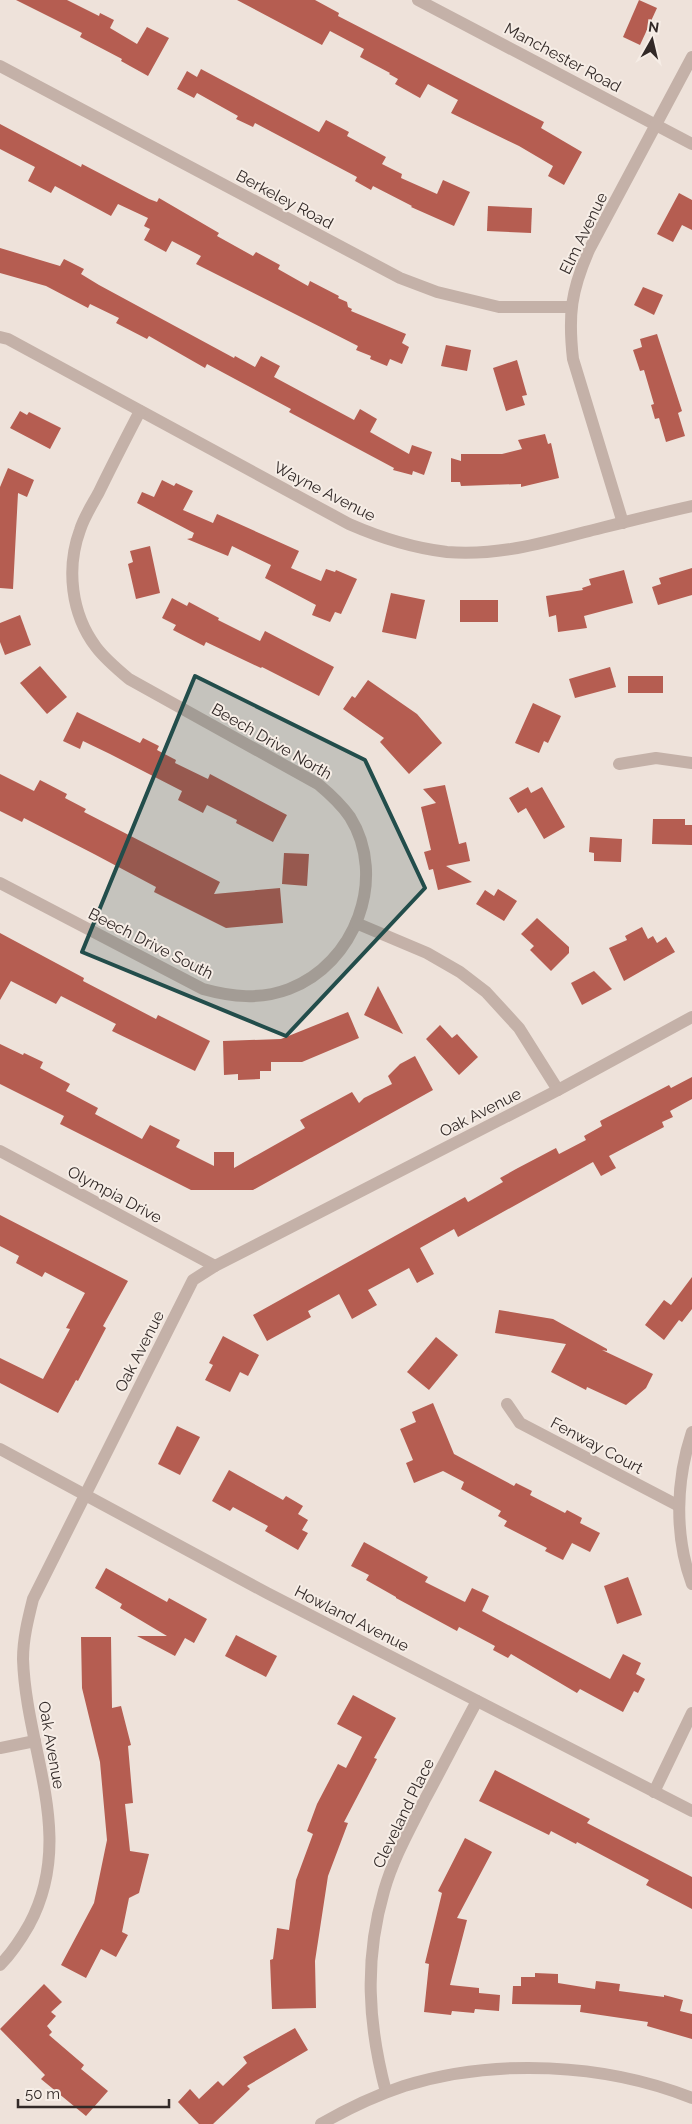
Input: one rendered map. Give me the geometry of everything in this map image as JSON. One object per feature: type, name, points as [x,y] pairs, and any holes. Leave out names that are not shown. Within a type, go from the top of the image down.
[{"type":"street","name":"Manchester Road","points":[[418,0],[692,144]]},
{"type":"street","name":"Elm Avenue","points":[[623,523],[573,359],[570,332],[571,307],[578,277],[589,250],[692,58]]},
{"type":"street","name":"Berkeley Road","points":[[0,66],[400,278],[437,292],[499,307],[571,307]]},
{"type":"street","name":"Wayne Avenue","points":[[0,337],[8,339],[349,524],[375,535],[414,546],[448,552],[482,552],[522,548],[692,506]]},
{"type":"street","name":"Beech Drive North","points":[[140,411],[80,529],[73,555],[72,579],[76,603],[84,626],[96,647],[112,665],[129,679],[318,784],[336,799],[350,818],[362,843],[366,868],[365,892],[356,923]]},
{"type":"street","points":[[619,764],[656,758],[692,763]]},
{"type":"street","name":"Beech Drive South","points":[[0,883],[203,989],[225,995],[247,997],[268,995],[290,989],[314,976],[332,960],[346,942],[356,923]]},
{"type":"street","points":[[356,923],[427,953],[460,972],[486,992],[519,1028],[558,1090]]},
{"type":"street","name":"Oak Avenue","points":[[0,1965],[22,1937],[36,1913],[46,1884],[51,1854],[50,1823],[25,1686],[23,1658],[25,1630],[33,1599],[193,1280],[215,1266],[558,1090],[692,1016]]},
{"type":"street","name":"Olympia Drive","points":[[0,1151],[215,1266]]},
{"type":"street","name":"Fenway Court","points":[[508,1404],[520,1423],[679,1506]]},
{"type":"street","points":[[692,1432],[685,1452],[679,1506],[681,1542],[692,1584]]},
{"type":"street","name":"Howland Avenue","points":[[0,1449],[267,1593],[692,1811]]},
{"type":"street","name":"Cleveland Place","points":[[386,2092],[376,2055],[371,2014],[370,1972],[375,1931],[384,1891],[398,1852],[477,1701]]},
{"type":"street","points":[[654,1792],[692,1713]]},
{"type":"street","points":[[0,1748],[35,1740]]},
{"type":"street","points":[[321,2124],[349,2108],[386,2092],[455,2075],[495,2070],[544,2069],[592,2072],[632,2079],[692,2098]]},
{"type":"highlighted area","points":[[195,676],[365,760],[425,888],[286,1036],[82,952]]},
{"type":"building","points":[[16,0],[67,0],[99,16],[100,13],[114,20],[110,28],[137,44],[147,27],[169,38],[148,76],[121,61],[122,59],[80,37],[82,33]]},
{"type":"building","points":[[237,0],[315,0],[339,13],[338,16],[544,122],[541,128],[582,152],[564,185],[548,176],[553,166],[519,146],[451,113],[458,100],[428,84],[420,98],[395,84],[398,79],[390,73],[360,57],[364,49],[330,31],[322,45]]},
{"type":"building","points":[[639,0],[657,8],[640,45],[623,37]]},
{"type":"building","points":[[201,69],[319,132],[326,120],[349,132],[347,136],[386,157],[382,164],[402,174],[401,178],[437,194],[443,180],[470,192],[454,226],[411,207],[373,186],[371,190],[355,181],[357,177],[255,123],[253,127],[236,119],[238,116],[197,93],[194,98],[177,89],[187,71],[197,77]]},
{"type":"building","points":[[0,124],[81,167],[82,164],[149,199],[157,202],[159,198],[219,233],[217,236],[253,256],[256,252],[280,265],[278,269],[308,286],[310,281],[339,296],[338,298],[347,302],[348,307],[352,309],[351,311],[406,334],[402,343],[409,347],[402,364],[390,359],[387,366],[370,359],[371,356],[356,350],[358,346],[196,264],[201,256],[172,241],[166,252],[144,240],[150,229],[144,226],[148,218],[118,204],[111,216],[55,186],[51,193],[28,181],[35,167],[0,149]]},
{"type":"building","points":[[679,193],[692,200],[692,230],[682,225],[673,242],[657,234]]},
{"type":"building","points":[[488,206],[532,208],[531,233],[487,231]]},
{"type":"building","points":[[0,248],[60,266],[64,259],[84,269],[81,274],[99,285],[234,358],[235,356],[255,367],[261,356],[280,366],[274,377],[354,420],[360,409],[377,419],[370,432],[409,454],[412,445],[432,452],[424,475],[413,471],[412,475],[393,470],[394,468],[289,412],[291,409],[207,364],[205,368],[149,336],[147,339],[116,323],[119,318],[90,304],[88,308],[46,286],[0,273]]},
{"type":"building","points":[[643,287],[663,295],[654,315],[634,305]]},
{"type":"building","points":[[657,334],[682,411],[678,413],[685,436],[666,442],[659,418],[655,419],[651,405],[654,404],[644,370],[640,371],[633,350],[642,347],[640,339]]},
{"type":"building","points":[[446,345],[471,350],[467,371],[441,366]]},
{"type":"building","points":[[517,360],[527,395],[522,396],[525,405],[506,411],[493,368]]},
{"type":"building","points":[[20,411],[27,415],[29,412],[61,428],[50,449],[10,428]]},
{"type":"building","points":[[545,434],[548,444],[551,443],[559,478],[521,487],[521,484],[461,486],[460,482],[451,482],[451,458],[461,461],[461,454],[502,454],[522,449],[518,440]]},
{"type":"building","points":[[8,468],[34,480],[27,497],[18,493],[13,589],[0,588],[0,487]]},
{"type":"building","points":[[162,480],[174,486],[176,483],[193,491],[183,510],[213,523],[217,514],[299,551],[291,568],[321,581],[326,569],[335,572],[336,570],[357,579],[341,614],[335,612],[330,622],[312,615],[316,605],[265,578],[271,565],[232,546],[228,556],[187,539],[192,538],[194,533],[137,503],[142,492],[154,497]]},
{"type":"building","points":[[150,546],[160,593],[136,599],[128,564],[133,562],[130,551]]},
{"type":"building","points":[[692,568],[692,595],[658,605],[652,587],[661,584],[659,578]]},
{"type":"building","points":[[624,570],[633,603],[584,616],[587,628],[558,632],[556,615],[549,617],[546,596],[583,590],[582,588],[591,585],[589,579]]},
{"type":"building","points":[[391,593],[425,600],[416,639],[382,632]]},
{"type":"building","points":[[172,598],[187,606],[189,602],[219,618],[218,620],[260,641],[265,631],[334,667],[319,696],[262,667],[206,642],[204,646],[173,630],[176,625],[162,618]]},
{"type":"building","points":[[460,600],[498,600],[498,622],[460,622]]},
{"type":"building","points":[[20,615],[31,645],[5,655],[0,642],[0,623]]},
{"type":"building","points":[[40,666],[67,697],[47,714],[20,683]]},
{"type":"building","points":[[610,667],[616,687],[575,698],[569,679]]},
{"type":"building","points":[[628,676],[663,676],[663,693],[628,693]]},
{"type":"building","points":[[368,680],[417,714],[442,743],[409,774],[380,742],[384,738],[343,709],[352,696],[355,698]]},
{"type":"building","points":[[533,703],[561,716],[548,743],[544,741],[539,753],[515,743]]},
{"type":"building","points":[[77,712],[140,743],[143,738],[159,746],[157,750],[176,760],[175,763],[208,779],[210,774],[287,815],[273,842],[236,823],[237,820],[207,805],[203,813],[178,800],[182,791],[83,741],[80,749],[63,741]]},
{"type":"building","points":[[0,774],[34,791],[40,780],[67,794],[65,798],[86,809],[84,812],[220,882],[214,894],[280,888],[283,923],[226,928],[154,892],[156,887],[94,854],[24,818],[22,822],[0,811]]},
{"type":"building","points":[[445,785],[459,844],[466,842],[470,861],[446,866],[472,882],[438,890],[433,869],[429,870],[424,852],[431,850],[421,807],[436,803],[423,789]]},
{"type":"building","points":[[528,787],[531,793],[542,787],[565,827],[544,839],[526,808],[518,813],[509,798]]},
{"type":"building","points":[[653,819],[685,819],[685,825],[692,825],[692,845],[652,844]]},
{"type":"building","points":[[590,837],[622,839],[621,862],[594,861],[594,853],[589,852]]},
{"type":"building","points":[[284,853],[309,854],[307,886],[282,884]]},
{"type":"building","points":[[498,889],[517,901],[504,921],[476,904],[485,890],[494,896]]},
{"type":"building","points":[[537,918],[569,947],[569,953],[551,971],[530,950],[534,946],[521,934]]},
{"type":"building","points":[[642,927],[648,939],[653,936],[657,943],[666,937],[675,952],[624,981],[609,948],[627,940],[625,936]]},
{"type":"building","points":[[0,933],[84,978],[83,981],[156,1019],[158,1015],[210,1041],[195,1071],[112,1031],[116,1024],[61,996],[56,1004],[11,981],[0,1000]]},
{"type":"building","points":[[594,971],[612,989],[582,1005],[571,983]]},
{"type":"building","points":[[378,986],[403,1034],[364,1015]]},
{"type":"building","points":[[348,1012],[359,1038],[302,1062],[271,1062],[271,1071],[260,1071],[260,1079],[238,1080],[238,1074],[224,1075],[223,1041],[281,1039]]},
{"type":"building","points":[[440,1025],[452,1038],[457,1034],[478,1057],[459,1075],[426,1039]]},
{"type":"building","points":[[0,1044],[43,1062],[40,1068],[70,1084],[66,1091],[98,1108],[95,1114],[142,1139],[150,1125],[180,1140],[176,1147],[214,1166],[214,1152],[234,1152],[234,1168],[305,1128],[300,1120],[352,1092],[359,1103],[364,1098],[392,1084],[388,1076],[400,1064],[415,1056],[433,1090],[253,1190],[191,1190],[60,1124],[64,1116],[0,1084]]},
{"type":"building","points":[[692,1077],[692,1099],[670,1111],[673,1117],[662,1122],[664,1127],[609,1156],[616,1168],[601,1176],[593,1162],[458,1237],[454,1229],[420,1248],[434,1274],[417,1283],[409,1268],[368,1290],[377,1305],[352,1319],[339,1294],[308,1311],[311,1317],[267,1341],[253,1315],[465,1197],[468,1202],[503,1182],[500,1178],[516,1169],[556,1148],[559,1154],[586,1140],[584,1136],[602,1126],[600,1121],[669,1085],[671,1088]]},
{"type":"building","points":[[0,1215],[128,1281],[103,1326],[106,1328],[78,1381],[76,1380],[58,1413],[0,1383],[0,1358],[43,1379],[70,1329],[66,1328],[85,1293],[45,1272],[42,1277],[16,1263],[19,1256],[0,1246]]},
{"type":"building","points":[[692,1277],[692,1309],[682,1322],[679,1320],[664,1340],[645,1325],[664,1300],[671,1305]]},
{"type":"building","points":[[499,1310],[553,1319],[607,1349],[607,1351],[602,1350],[653,1374],[646,1388],[626,1405],[587,1387],[586,1390],[551,1372],[566,1344],[495,1333]]},
{"type":"building","points":[[223,1336],[259,1355],[248,1376],[240,1372],[230,1392],[205,1380],[213,1365],[209,1363]]},
{"type":"building","points":[[436,1337],[458,1355],[429,1390],[407,1372]]},
{"type":"building","points":[[433,1403],[454,1454],[514,1486],[516,1483],[532,1491],[530,1495],[565,1513],[567,1510],[582,1518],[580,1523],[600,1533],[590,1552],[572,1543],[563,1560],[545,1551],[547,1548],[504,1526],[507,1521],[498,1516],[501,1511],[461,1489],[464,1482],[443,1471],[414,1483],[406,1463],[413,1460],[400,1429],[416,1422],[412,1412]]},
{"type":"building","points":[[177,1426],[200,1437],[180,1475],[158,1464]]},
{"type":"building","points":[[229,1470],[283,1500],[286,1496],[303,1506],[298,1514],[308,1520],[302,1530],[308,1533],[298,1550],[265,1531],[268,1526],[233,1507],[230,1511],[212,1501]]},
{"type":"building","points":[[364,1542],[428,1577],[425,1582],[465,1602],[472,1588],[489,1596],[482,1611],[610,1679],[623,1654],[641,1663],[636,1674],[645,1679],[638,1693],[634,1691],[623,1712],[580,1689],[577,1693],[511,1654],[508,1658],[493,1650],[495,1646],[459,1627],[457,1631],[396,1598],[366,1580],[369,1575],[351,1566]]},
{"type":"building","points":[[106,1568],[167,1602],[169,1598],[207,1619],[194,1643],[185,1638],[175,1656],[137,1636],[167,1636],[120,1608],[122,1604],[95,1588]]},
{"type":"building","points":[[628,1577],[642,1615],[617,1624],[604,1586]]},
{"type":"building","points":[[236,1635],[277,1656],[266,1677],[225,1656]]},
{"type":"building","points":[[81,1637],[111,1637],[112,1708],[121,1706],[131,1745],[128,1746],[133,1803],[125,1804],[130,1851],[149,1854],[139,1893],[129,1898],[122,1932],[128,1935],[116,1957],[101,1949],[86,1978],[61,1965],[94,1903],[107,1840],[100,1762],[82,1688]]},
{"type":"building","points":[[353,1695],[396,1718],[374,1758],[377,1759],[344,1822],[348,1823],[328,1876],[315,1961],[316,2008],[272,2009],[270,1960],[273,1959],[277,1928],[289,1930],[296,1880],[313,1834],[307,1831],[317,1804],[338,1764],[346,1768],[362,1737],[337,1724]]},
{"type":"building","points":[[495,1770],[590,1819],[587,1823],[692,1877],[692,1909],[646,1885],[649,1880],[577,1842],[576,1844],[551,1831],[549,1835],[479,1801]]},
{"type":"building","points":[[465,1838],[492,1852],[457,1918],[467,1920],[450,1985],[479,1988],[479,1993],[500,1995],[499,2011],[475,2009],[474,2013],[452,2011],[451,2015],[424,2012],[429,1964],[425,1963],[442,1893],[438,1891]]},
{"type":"building","points":[[535,1973],[558,1974],[558,1983],[595,1989],[596,1981],[620,1984],[619,1991],[664,1997],[664,1995],[683,2000],[680,2011],[692,2014],[692,2039],[647,2026],[648,2022],[580,2012],[581,2005],[512,2004],[513,1986],[521,1986],[521,1977],[535,1977]]},
{"type":"building","points":[[44,1984],[62,2002],[51,2012],[56,2016],[47,2026],[52,2032],[49,2035],[84,2065],[81,2069],[108,2091],[86,2116],[41,2079],[45,2075],[0,2029]]},
{"type":"building","points":[[295,2028],[308,2050],[247,2086],[250,2089],[213,2124],[199,2124],[178,2102],[190,2089],[199,2099],[218,2081],[223,2086],[247,2063],[243,2057]]}]
